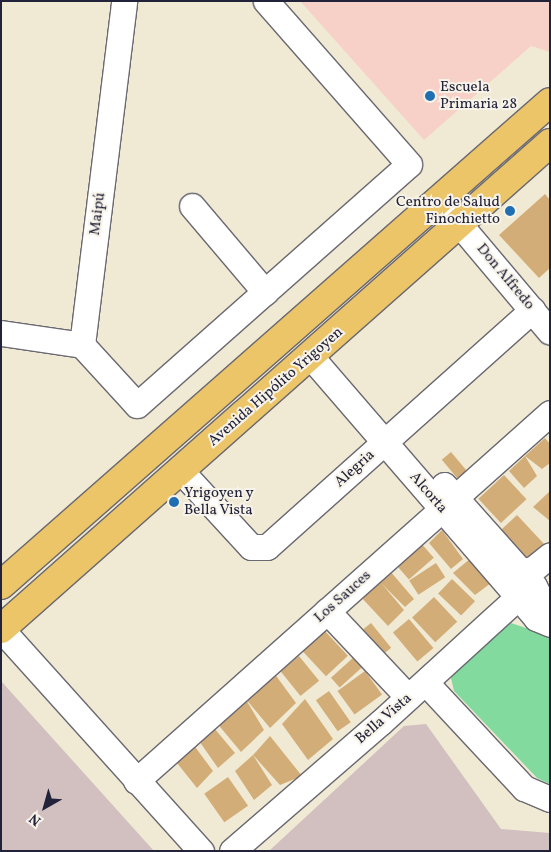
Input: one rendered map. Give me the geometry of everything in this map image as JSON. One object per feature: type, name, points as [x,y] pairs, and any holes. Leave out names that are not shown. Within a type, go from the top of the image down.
[{"type":"main road","points":[[1,585],[550,102]]},
{"type":"main road","name":"Avenida Hipólito Yrigoyen","points":[[1,629],[317,352],[459,222],[550,143]]},
{"type":"street","name":"Maipú","points":[[82,345],[124,1]]},
{"type":"street","points":[[1,332],[82,345],[137,405],[409,164],[266,1]]},
{"type":"street","name":"Don Alfredo","points":[[439,200],[550,332]]},
{"type":"street","points":[[192,206],[265,292]]},
{"type":"street","name":"Alegria","points":[[181,471],[251,547],[260,549],[391,438],[532,310]]},
{"type":"street","name":"Alcorta","points":[[317,352],[391,438],[550,614]]},
{"type":"street","name":"Los Sauces","points":[[136,781],[550,413]]},
{"type":"street","name":"Bella Vista","points":[[232,851],[417,690],[525,585],[533,569],[550,555]]},
{"type":"street","name":"Alcorta","points":[[525,585],[536,618],[550,624]]},
{"type":"street","points":[[327,610],[524,788],[550,799]]},
{"type":"street","points":[[1,629],[201,851]]},
{"type":"shaded area","name":"Escuela Primaria 28","points":[[300,1],[550,1],[550,52],[531,46],[424,140]]},
{"type":"shaded area","points":[[1,681],[154,851],[1,851]]},
{"type":"shaded area","points":[[426,724],[501,829],[550,833],[550,851],[269,851],[404,726]]},
{"type":"green space","points":[[511,623],[550,636],[550,784],[537,778],[454,691],[451,678],[454,669],[501,625]]},
{"type":"building","points":[[545,194],[550,200],[550,268],[539,278],[499,235]]},
{"type":"building","points":[[545,438],[550,444],[550,463],[542,469],[525,456]]},
{"type":"building","points":[[451,452],[470,475],[461,483],[442,460]]},
{"type":"building","points":[[525,456],[537,476],[524,488],[509,471]]},
{"type":"building","points":[[504,475],[527,499],[501,523],[478,499]]},
{"type":"building","points":[[550,491],[550,521],[533,507]]},
{"type":"building","points":[[517,515],[550,550],[531,567],[499,532]]},
{"type":"building","points":[[442,530],[463,559],[451,569],[429,543]]},
{"type":"building","points":[[420,542],[434,558],[409,579],[395,564]]},
{"type":"building","points":[[471,558],[491,583],[475,595],[453,573]]},
{"type":"building","points":[[436,563],[445,577],[418,595],[409,580]]},
{"type":"building","points":[[390,571],[414,599],[405,607],[382,584],[404,610],[388,626],[360,596]]},
{"type":"building","points":[[452,579],[475,601],[461,616],[438,593]]},
{"type":"building","points":[[434,597],[457,622],[435,642],[412,617]]},
{"type":"building","points":[[409,619],[433,648],[417,662],[393,632]]},
{"type":"building","points":[[371,623],[391,648],[377,659],[357,634]]},
{"type":"building","points":[[322,628],[348,656],[326,676],[300,648]]},
{"type":"building","points":[[299,656],[319,681],[300,696],[280,671]]},
{"type":"building","points":[[354,657],[363,667],[340,687],[331,678]]},
{"type":"building","points":[[365,671],[382,694],[355,714],[337,691]]},
{"type":"building","points":[[274,673],[296,703],[270,728],[245,698]]},
{"type":"building","points":[[329,691],[351,722],[338,731],[316,700]]},
{"type":"building","points":[[245,698],[264,730],[241,752],[216,722]]},
{"type":"building","points":[[305,699],[333,739],[308,760],[282,724]]},
{"type":"building","points":[[209,722],[235,753],[218,768],[197,738]]},
{"type":"building","points":[[270,736],[302,776],[280,785],[253,755]]},
{"type":"building","points":[[190,740],[213,771],[197,788],[173,758]]},
{"type":"building","points":[[253,755],[272,785],[254,800],[235,771]]},
{"type":"building","points":[[228,777],[248,806],[224,822],[204,794]]},
{"type":"place","name":"Escuela Primaria 28","points":[[430,96]]},
{"type":"place","name":"Centro de Salud Finochietto","points":[[510,211]]},
{"type":"place","name":"Yrigoyen y Bella Vista","points":[[174,502]]}]
